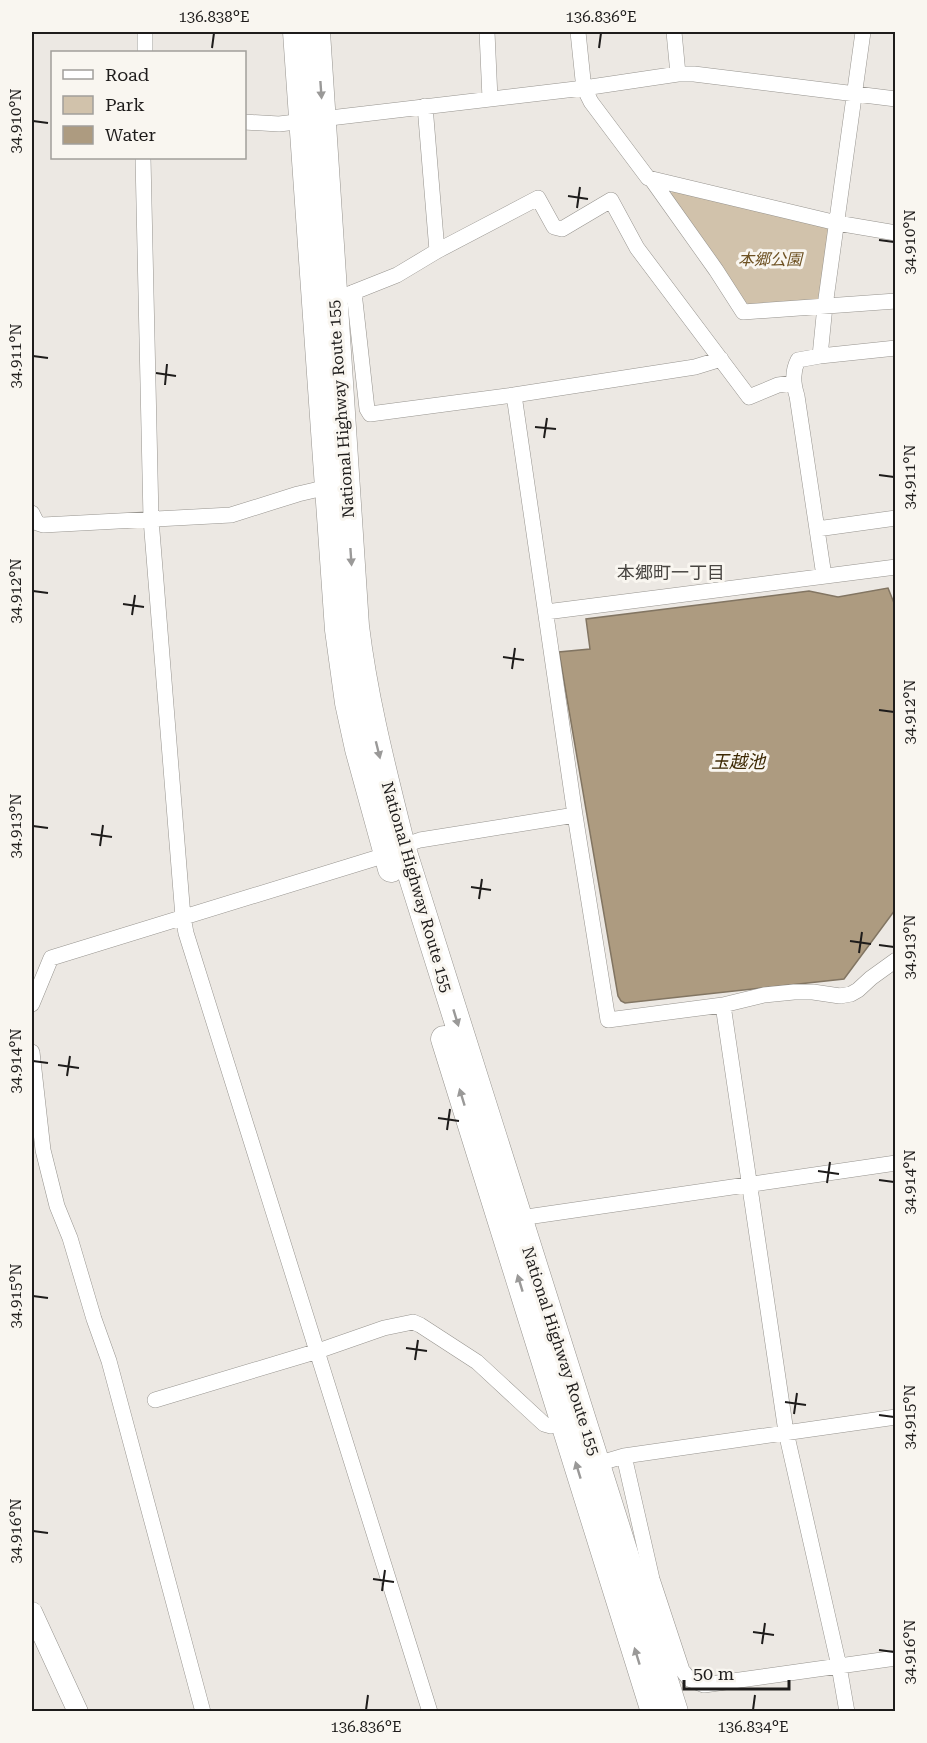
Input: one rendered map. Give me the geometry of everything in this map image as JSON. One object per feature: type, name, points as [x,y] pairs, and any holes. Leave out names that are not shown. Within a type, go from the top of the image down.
[{"type":"highway","name":"National Highway Route 155","points":[[296,32],[344,296],[357,638],[394,850],[564,1423],[654,1712]]},
{"type":"highway","name":"National Highway Route 155","points":[[317,32],[312,120],[328,487],[338,630],[348,703],[358,749],[520,1218],[675,1712]]},
{"type":"street","points":[[145,32],[145,51]]},
{"type":"street","points":[[487,32],[490,99]]},
{"type":"street","points":[[578,32],[584,88],[591,102],[652,180],[743,312],[896,301]]},
{"type":"street","points":[[674,32],[678,74]]},
{"type":"street","points":[[820,356],[863,32]]},
{"type":"street","points":[[246,122],[279,124],[584,88],[678,74],[694,74],[896,99]]},
{"type":"street","points":[[425,106],[437,251]]},
{"type":"street","points":[[143,159],[151,519],[183,917],[186,933],[430,1712]]},
{"type":"street","points":[[652,180],[837,223],[896,233]]},
{"type":"street","points":[[721,359],[695,367],[514,395],[370,414],[367,409],[344,296],[397,274],[538,198],[554,227],[562,229],[611,200],[637,248],[721,359],[749,397],[778,385],[793,383]]},
{"type":"street","points":[[824,576],[797,396],[793,383],[794,368],[798,360],[896,348]]},
{"type":"street","points":[[514,395],[575,815],[608,1020],[723,1005],[764,995],[794,992],[840,996],[850,994],[896,960]]},
{"type":"street","points":[[32,513],[37,523],[43,525],[231,515],[328,487]]},
{"type":"street","points":[[817,529],[896,519]]},
{"type":"street","points":[[546,612],[896,567]]},
{"type":"street","points":[[32,1004],[51,958],[420,840],[575,815]]},
{"type":"street","points":[[723,1005],[786,1432],[839,1666],[847,1712]]},
{"type":"street","points":[[32,1052],[43,1150],[57,1206],[70,1238],[94,1318],[110,1361],[203,1712]]},
{"type":"street","points":[[520,1218],[896,1163]]},
{"type":"street","points":[[155,1400],[384,1329],[416,1323],[477,1362],[544,1424],[551,1426],[564,1423]]},
{"type":"street","points":[[597,1464],[624,1456],[896,1417]]},
{"type":"street","points":[[624,1456],[652,1579],[682,1670],[689,1679],[704,1685],[896,1658]]},
{"type":"street","points":[[32,1612],[78,1712]]},
{"type":"green space","name":"本郷公園","points":[[673,191],[825,225],[829,231],[821,296],[816,301],[752,306],[745,302],[666,197]]},
{"type":"water","name":"玉越池","points":[[888,588],[896,608],[895,910],[844,979],[625,1003],[621,1001],[618,996],[559,652],[590,649],[586,619],[809,591],[838,597]]},
{"type":"district","name":"本郷町一丁目","points":[[671,572]]}]
